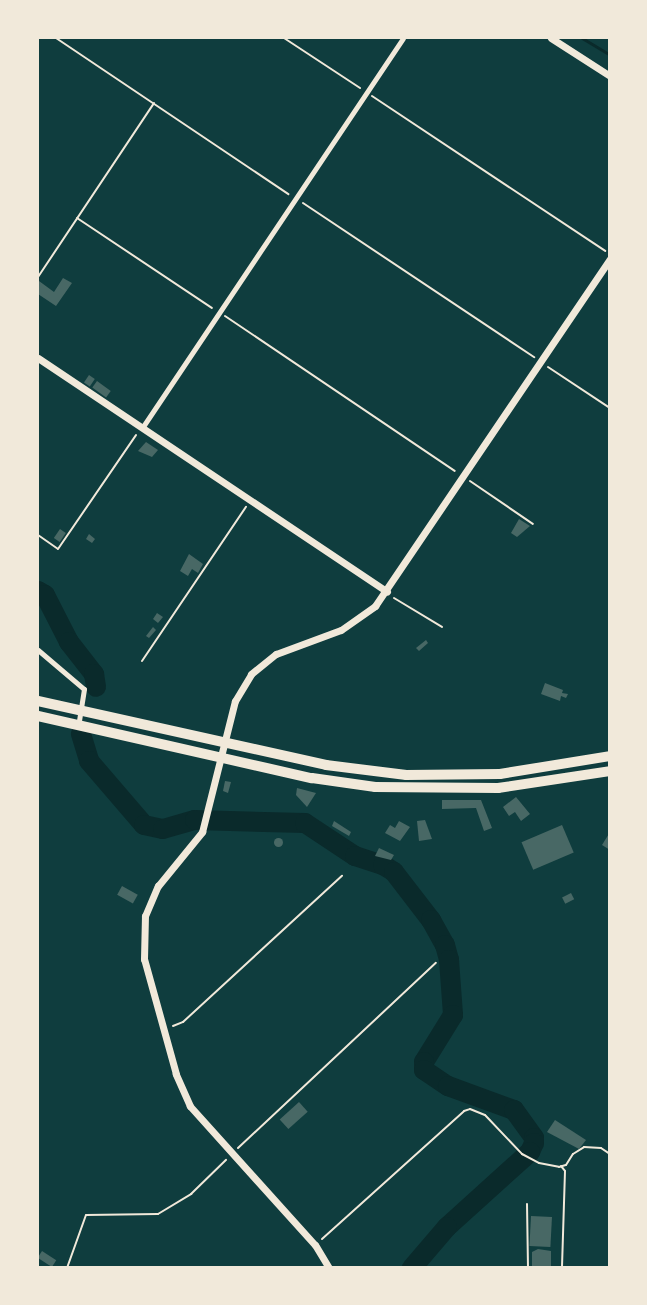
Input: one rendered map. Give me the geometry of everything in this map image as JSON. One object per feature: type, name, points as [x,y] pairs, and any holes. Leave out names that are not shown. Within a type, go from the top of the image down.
[{"type":"highway","points":[[38,702],[326,765],[406,776],[525,772],[610,756]]},
{"type":"highway","points":[[38,716],[312,778],[375,787],[422,789],[498,788],[610,771]]},
{"type":"street","points":[[142,428],[402,38]]},
{"type":"street","points":[[551,38],[610,76]]},
{"type":"street","points":[[329,1268],[315,1245],[190,1106],[179,1081],[144,959],[145,916],[158,886],[202,832],[234,701],[257,668],[287,648],[354,623],[375,606],[610,259]]},
{"type":"street","points":[[38,358],[386,592]]},
{"type":"street","points":[[38,650],[82,685],[85,694],[78,726]]},
{"type":"path","points":[[56,38],[610,408]]},
{"type":"path","points":[[284,38],[610,254]]},
{"type":"path","points":[[38,277],[154,103]]},
{"type":"path","points":[[77,218],[533,524]]},
{"type":"path","points":[[38,535],[58,549],[142,428]]},
{"type":"path","points":[[142,661],[250,500]]},
{"type":"path","points":[[386,592],[442,627]]},
{"type":"path","points":[[164,1031],[183,1022],[342,876]]},
{"type":"path","points":[[67,1268],[86,1215],[158,1214],[191,1194],[436,963]]},
{"type":"path","points":[[315,1245],[464,1111],[470,1109],[485,1115],[530,1160],[561,1166],[565,1171],[562,1268]]},
{"type":"path","points":[[561,1166],[584,1147],[601,1148],[610,1154]]},
{"type":"path","points":[[527,1204],[528,1268]]},
{"type":"building","points":[[63,278],[72,283],[56,306],[38,294],[39,281],[54,292]]},
{"type":"building","points":[[89,375],[95,379],[90,386],[84,382]]},
{"type":"building","points":[[97,381],[111,391],[106,397],[92,387]]},
{"type":"building","points":[[146,442],[158,450],[152,457],[138,451]]},
{"type":"building","points":[[519,519],[530,526],[517,537],[511,533]]},
{"type":"building","points":[[60,529],[66,533],[60,542],[54,538]]},
{"type":"building","points":[[89,534],[95,539],[92,543],[86,539]]},
{"type":"building","points":[[189,554],[203,564],[198,573],[192,569],[188,576],[180,571]]},
{"type":"building","points":[[157,613],[163,617],[158,623],[153,619]]},
{"type":"building","points":[[153,627],[156,630],[149,638],[146,636]]},
{"type":"building","points":[[426,640],[428,643],[419,651],[416,648]]},
{"type":"building","points":[[545,683],[563,690],[562,693],[568,694],[566,698],[561,696],[560,701],[541,694]]},
{"type":"building","points":[[225,781],[231,782],[228,793],[223,791]]},
{"type":"building","points":[[297,788],[316,793],[307,807],[296,795]]},
{"type":"building","points":[[516,797],[530,814],[521,821],[515,812],[509,816],[503,807]]},
{"type":"building","points":[[442,800],[481,800],[492,828],[484,831],[476,808],[442,809]]},
{"type":"building","points":[[425,820],[432,839],[419,841],[417,821]]},
{"type":"building","points":[[334,821],[351,832],[349,836],[332,826]]},
{"type":"building","points":[[399,821],[410,827],[400,841],[385,833],[390,825],[395,828]]},
{"type":"building","points":[[562,825],[574,853],[533,870],[521,842]]},
{"type":"building","points":[[610,832],[610,850],[602,845]]},
{"type":"building","points":[[278,837],[283,842],[278,847],[273,842]]},
{"type":"building","points":[[379,848],[394,855],[391,860],[375,856]]},
{"type":"building","points":[[122,886],[138,895],[133,903],[117,895]]},
{"type":"building","points":[[571,893],[574,899],[565,904],[562,898]]},
{"type":"building","points":[[299,1102],[308,1112],[288,1129],[280,1119]]},
{"type":"building","points":[[555,1120],[586,1140],[579,1149],[547,1132]]},
{"type":"building","points":[[531,1216],[552,1217],[550,1247],[529,1246]]},
{"type":"building","points":[[538,1249],[551,1251],[551,1268],[532,1268],[532,1252]]},
{"type":"building","points":[[42,1251],[56,1260],[52,1267],[38,1258]]},
{"type":"waterway","points":[[582,38],[610,55]]},
{"type":"waterway","points":[[38,591],[45,595],[69,642],[94,674],[96,687]]},
{"type":"waterway","points":[[81,734],[89,761],[144,825],[163,829],[195,820],[305,823],[355,856],[383,865],[394,872],[431,920],[445,945],[449,960],[453,1015],[424,1062],[424,1070],[448,1086],[514,1110],[534,1138],[534,1143],[530,1152],[447,1227],[412,1268]]}]
